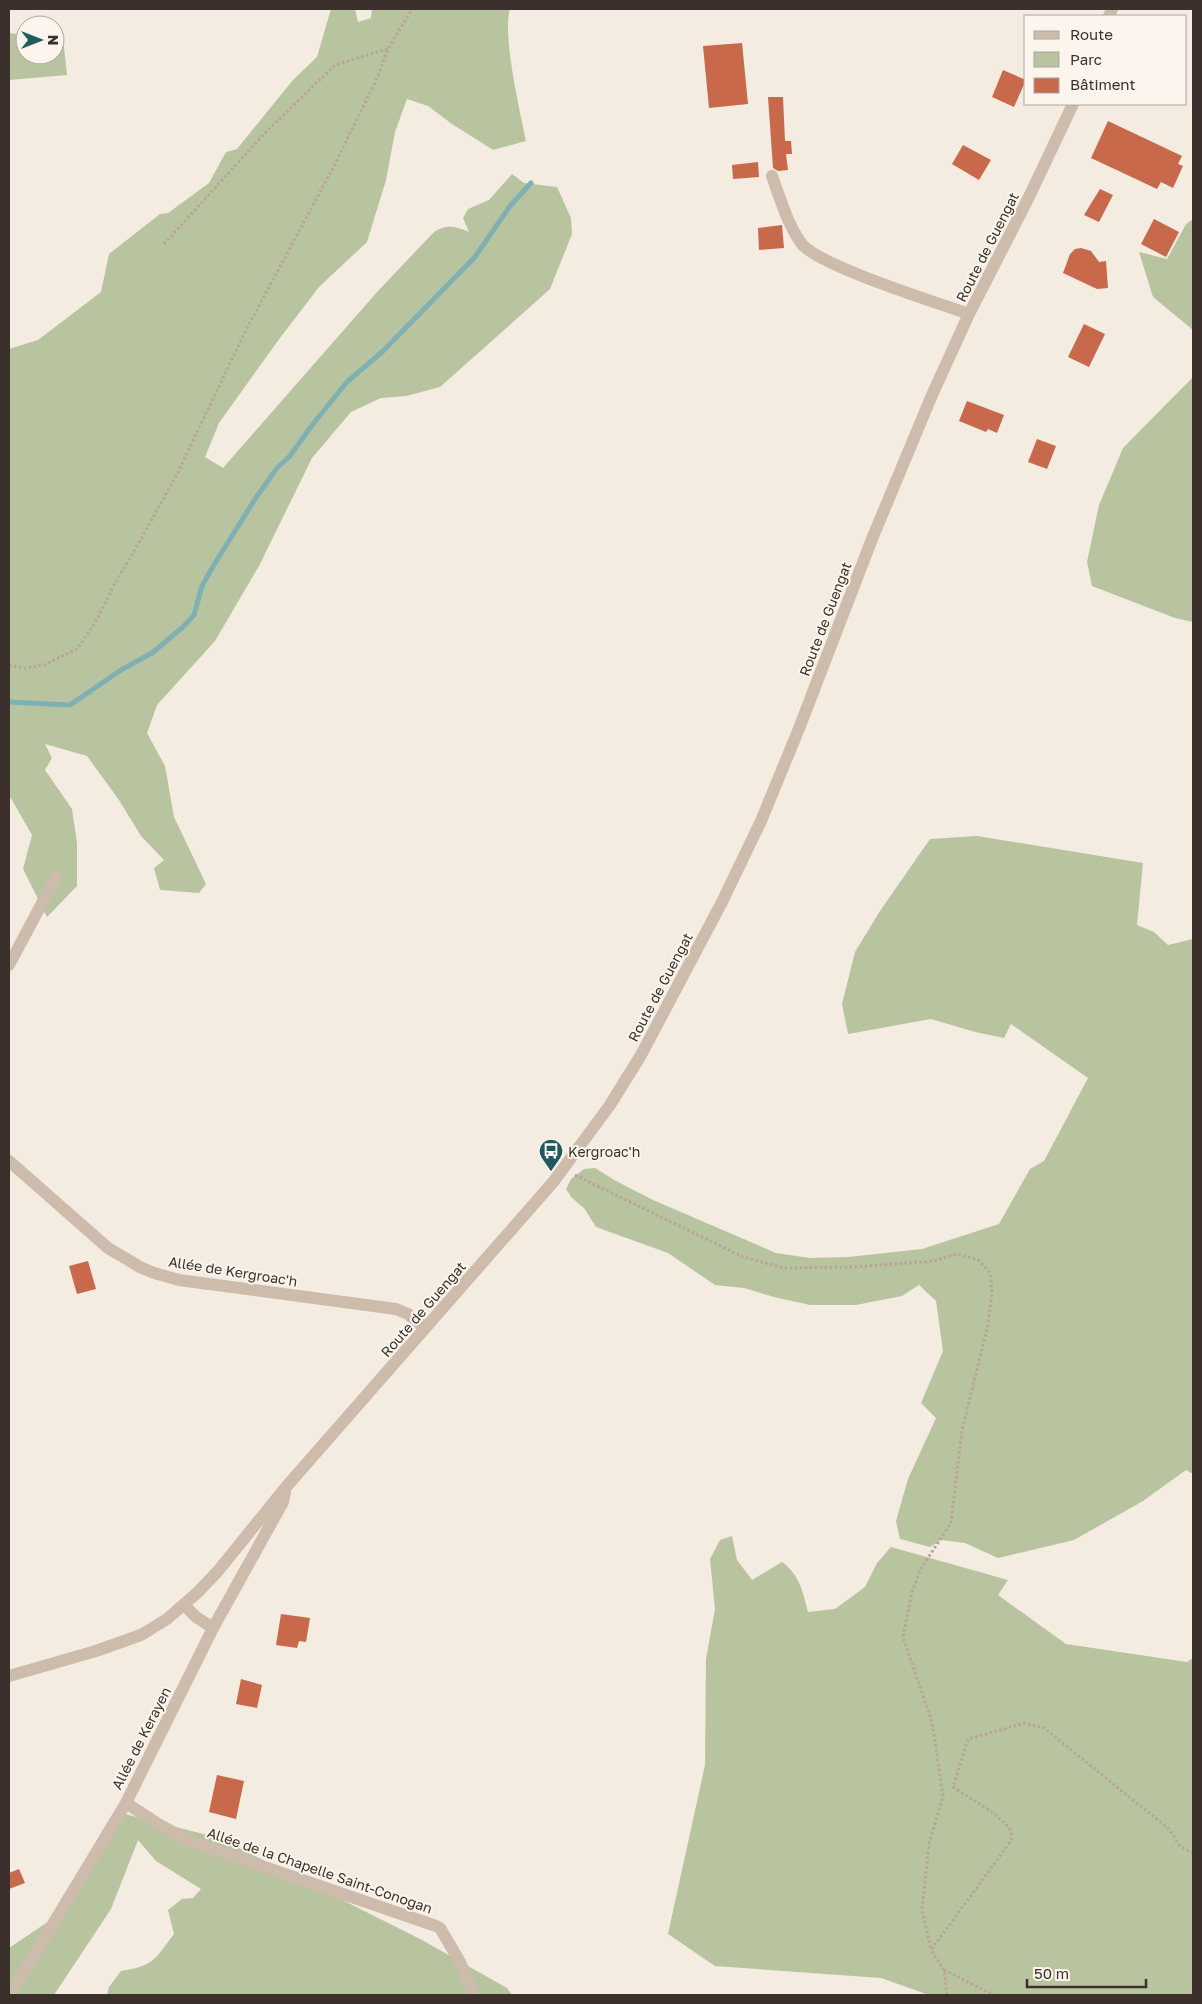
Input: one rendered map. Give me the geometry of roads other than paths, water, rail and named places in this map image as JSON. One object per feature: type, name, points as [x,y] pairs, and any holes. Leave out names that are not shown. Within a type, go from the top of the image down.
[{"type":"street","name":"Route de Guengat","points":[[9,1676],[126,1641],[167,1619],[184,1605],[218,1571],[286,1487],[496,1250],[563,1170],[610,1105],[641,1055],[740,865],[798,731],[901,467],[969,314],[1028,199],[1073,105]]},
{"type":"street","points":[[772,176],[788,218],[801,244],[811,252],[862,276],[969,314]]},
{"type":"street","points":[[9,965],[56,878]]},
{"type":"street","name":"Allée de Kergroac'h","points":[[9,1161],[108,1248],[154,1273],[179,1280],[396,1309],[408,1314],[425,1328]]},
{"type":"street","name":"Allée de Kerayen","points":[[10,1995],[126,1803],[213,1628],[283,1502],[286,1487]]},
{"type":"street","points":[[184,1605],[196,1617],[213,1628]]},
{"type":"street","name":"Allée de la Chapelle Saint-Conogan","points":[[126,1803],[189,1841],[440,1928],[460,1962],[474,1995]]},
{"type":"waterway","points":[[9,702],[70,705],[121,670],[152,653],[183,627],[194,615],[202,586],[212,568],[255,499],[277,468],[289,457],[347,382],[383,351],[475,257],[510,206],[531,183]]},
{"type":"place","name":"Kergroac'h","points":[[551,1172]]}]
